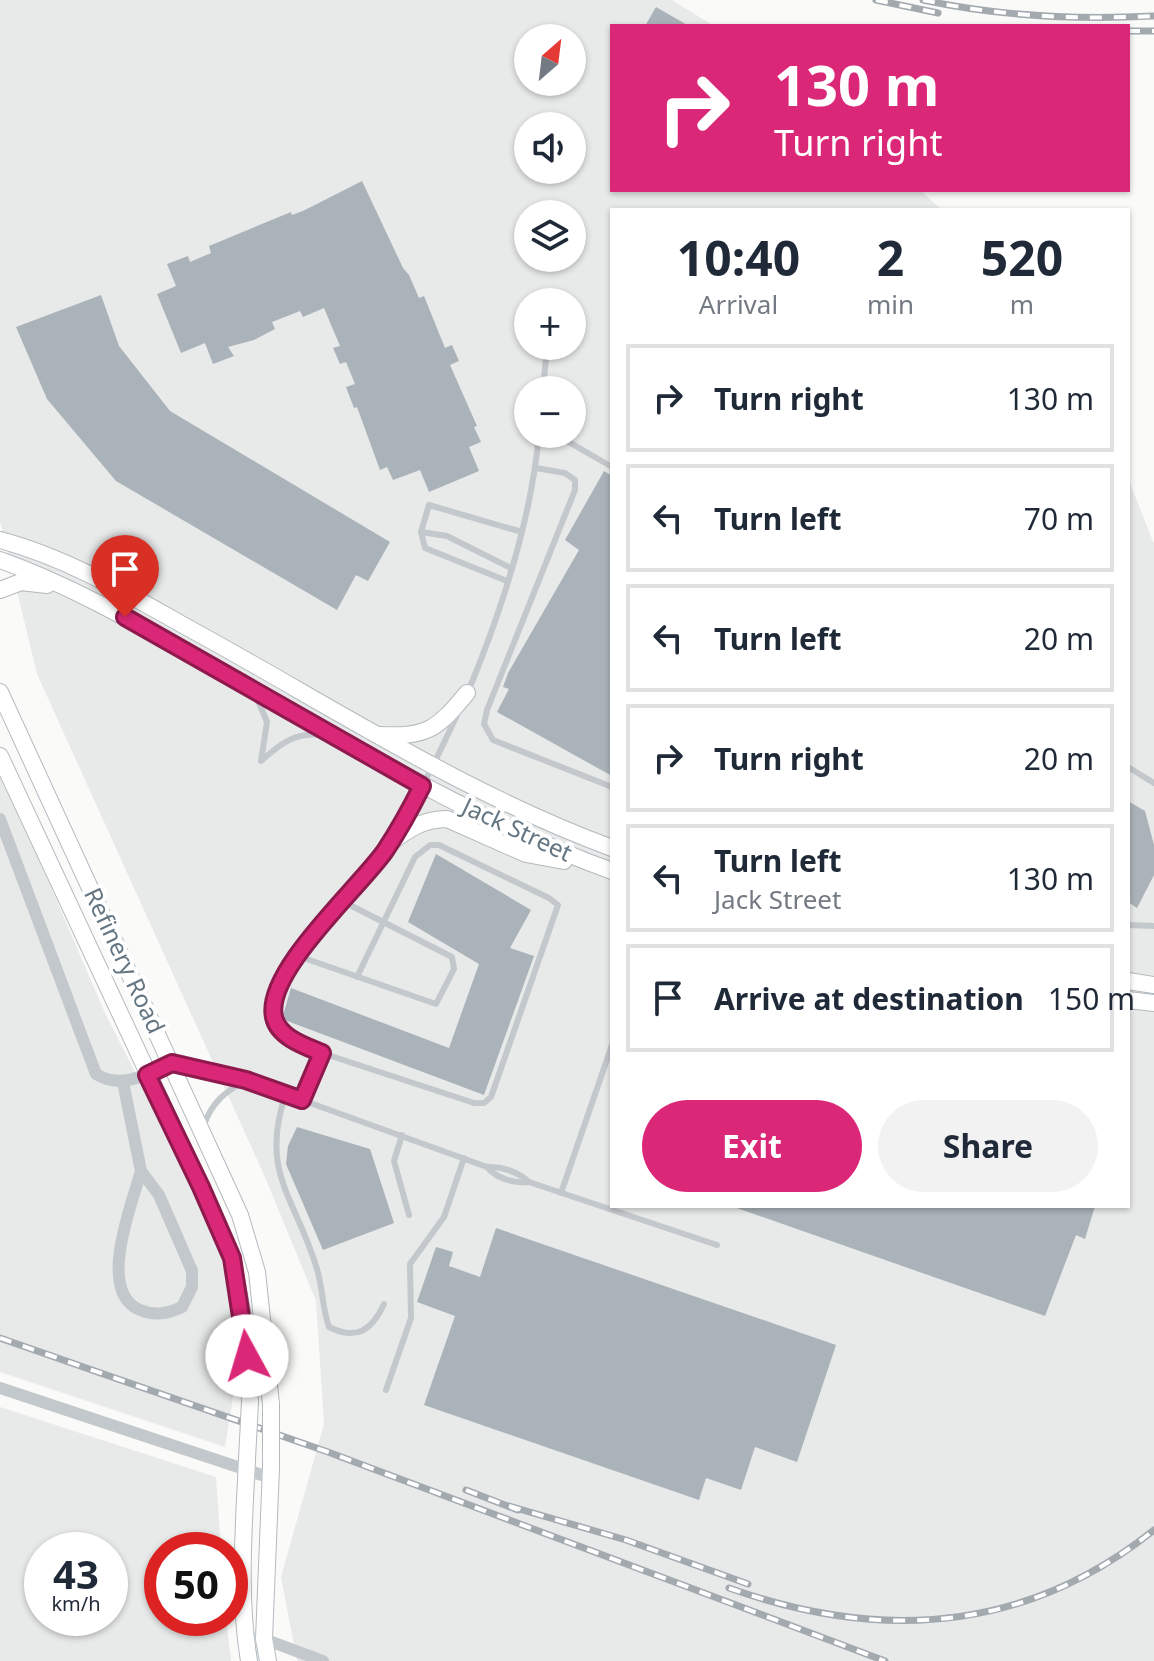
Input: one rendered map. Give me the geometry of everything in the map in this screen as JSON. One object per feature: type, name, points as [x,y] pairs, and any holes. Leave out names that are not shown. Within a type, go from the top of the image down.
[{"type":"main road","points":[[0,529],[24,546]]},
{"type":"main road","name":"Jack Street","points":[[0,540],[24,546],[132,597],[432,768],[555,827],[610,847]]},
{"type":"main road","name":"Jack Street","points":[[0,560],[72,590],[422,786],[545,847],[604,868]]},
{"type":"main road","points":[[0,590],[21,582],[72,590]]},
{"type":"main road","name":"Refinery Road","points":[[0,692],[240,1215],[257,1272],[271,1404],[264,1639],[268,1661]]},
{"type":"main road","points":[[374,735],[411,736],[429,731],[444,721],[467,693]]},
{"type":"main road","name":"Refinery Road","points":[[0,756],[232,1258],[246,1332],[250,1402],[245,1640],[249,1661]]},
{"type":"main road","points":[[389,844],[416,825],[434,819],[447,819],[526,854],[604,868]]},
{"type":"main road","points":[[1130,981],[1154,985]]},
{"type":"main road","points":[[1130,1000],[1154,1003]]},
{"type":"main road","points":[[235,1277],[257,1272]]},
{"type":"street","points":[[0,819],[96,1074],[107,1081],[123,1082],[172,1063]]},
{"type":"street","points":[[123,1082],[141,1171],[121,1252],[118,1283],[127,1303],[161,1315],[182,1307],[192,1287],[192,1271],[159,1195],[141,1171]]},
{"type":"street","points":[[0,1388],[271,1473]]},
{"type":"street","points":[[245,1640],[264,1639],[323,1661]]},
{"type":"lane","points":[[357,977],[415,857],[430,845],[439,845],[558,905],[491,1097],[484,1103],[474,1103],[300,1045],[276,1025],[273,1017],[275,993],[283,975],[389,844],[432,768],[467,693],[522,532],[538,448]]},
{"type":"lane","points":[[579,448],[610,466]]},
{"type":"lane","points":[[536,468],[565,473],[575,480],[575,490],[484,724],[493,740],[610,786]]},
{"type":"lane","points":[[507,581],[425,548],[421,532],[429,505],[522,532]]},
{"type":"lane","points":[[421,532],[447,536],[511,568]]},
{"type":"lane","points":[[246,685],[255,695],[267,722],[261,761],[287,739],[298,735],[338,738]]},
{"type":"lane","points":[[1130,768],[1154,783]]},
{"type":"lane","points":[[298,956],[436,1004],[454,969],[452,957],[342,901]]},
{"type":"lane","points":[[1130,925],[1154,926]]},
{"type":"lane","points":[[561,1193],[610,1051]]},
{"type":"lane","points":[[302,1100],[322,1053]]},
{"type":"lane","points":[[172,1063],[286,1093],[464,1158],[519,1184],[529,1182],[717,1245]]},
{"type":"lane","points":[[201,1134],[208,1113],[222,1094],[246,1080]]},
{"type":"lane","points":[[286,1093],[274,1144],[282,1189],[315,1263],[329,1327],[340,1333],[368,1328],[375,1323],[384,1304]]},
{"type":"lane","points":[[402,1135],[394,1161],[409,1215]]},
{"type":"lane","points":[[386,1390],[411,1318],[410,1264],[444,1217],[464,1158]]},
{"type":"shaded area","points":[[0,0],[672,0],[711,24],[610,24],[610,192],[922,192],[940,208],[610,208],[610,1208],[1130,1208],[1130,483],[1154,544],[1154,1661],[297,1661],[281,1577],[324,1424],[316,1301],[265,1177],[37,674],[0,521]]},
{"type":"shaded area","points":[[0,769],[105,1013],[223,1245],[237,1373],[225,1447],[0,1372]]},
{"type":"shaded area","points":[[0,1407],[216,1477],[220,1532],[144,1532],[144,1636],[228,1636],[231,1661],[0,1661]]},
{"type":"building","points":[[656,7],[686,24],[646,24]]},
{"type":"building","points":[[362,181],[419,298],[424,296],[445,348],[452,345],[459,361],[450,365],[481,442],[469,447],[479,471],[429,492],[420,470],[393,480],[387,467],[380,470],[357,407],[354,408],[346,387],[355,384],[346,362],[340,364],[333,348],[340,346],[324,308],[303,317],[300,311],[272,322],[275,329],[254,340],[228,347],[234,356],[213,364],[205,343],[181,353],[157,294],[176,286],[167,264],[188,256],[190,262],[211,253],[209,246],[291,212],[292,215],[305,210]]},
{"type":"building","points":[[101,295],[119,346],[170,411],[390,542],[368,581],[356,575],[337,610],[116,481],[47,399],[16,327]]},
{"type":"building","points":[[604,471],[610,475],[610,775],[497,712],[509,689],[503,687],[508,673],[579,550],[565,540]]},
{"type":"building","points":[[1130,802],[1145,811],[1154,845],[1154,875],[1137,908],[1130,903]]},
{"type":"building","points":[[436,854],[531,910],[510,948],[534,956],[484,1095],[282,1019],[291,988],[449,1048],[479,964],[408,922]]},
{"type":"building","points":[[297,1127],[370,1149],[394,1223],[323,1250],[286,1164],[288,1146]]},
{"type":"building","points":[[737,1208],[1094,1208],[1085,1239],[1076,1235],[1045,1316]]},
{"type":"building","points":[[496,1228],[836,1345],[797,1462],[755,1447],[741,1490],[706,1478],[699,1500],[424,1405],[455,1316],[417,1302],[436,1247],[453,1252],[449,1266],[480,1277]]},
{"type":"railway","points":[[876,0],[938,13]]},
{"type":"railway","points":[[923,0],[1038,16],[1154,16]]},
{"type":"railway","points":[[1130,31],[1154,31]]},
{"type":"railway","points":[[0,1338],[328,1452],[885,1661]]},
{"type":"railway","points":[[466,1490],[518,1510]]},
{"type":"railway","points":[[509,1506],[626,1540],[748,1584]]},
{"type":"railway","points":[[729,1588],[786,1605],[841,1616],[896,1621],[950,1618],[1003,1608],[1055,1590],[1105,1564],[1154,1530]]},
{"type":"route","points":[[125,617],[422,786],[384,852],[283,975],[275,993],[273,1017],[276,1025],[300,1045],[322,1053],[302,1100],[246,1080],[172,1063],[147,1075],[232,1258],[246,1332],[247,1356]]}]
